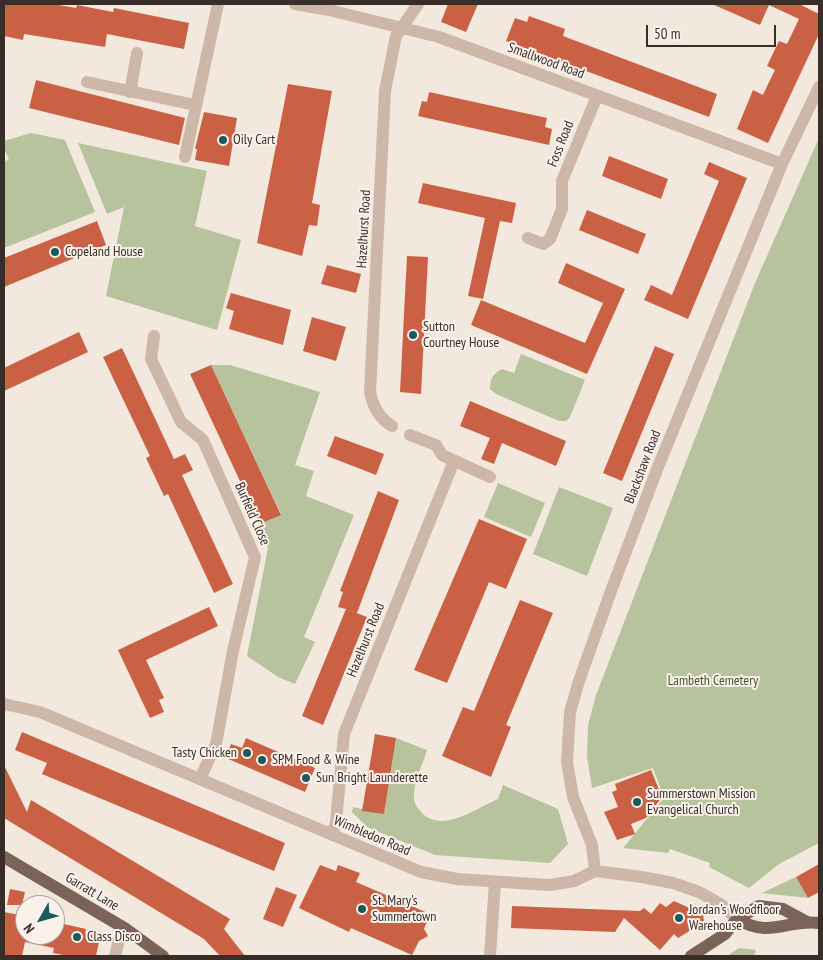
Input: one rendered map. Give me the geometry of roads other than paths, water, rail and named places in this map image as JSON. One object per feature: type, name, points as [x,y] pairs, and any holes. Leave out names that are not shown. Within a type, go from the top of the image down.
[{"type":"main road","name":"Garratt Lane","points":[[5,861],[126,929],[163,956]]},
{"type":"main road","points":[[691,956],[725,934],[737,919],[759,906],[783,909],[813,923]]},
{"type":"main road","points":[[737,919],[752,928],[788,927],[813,923]]},
{"type":"street","points":[[185,157],[218,4]]},
{"type":"street","name":"Smallwood Road","points":[[295,4],[330,7],[439,38],[782,164]]},
{"type":"street","name":"Hazelhurst Road","points":[[392,426],[379,414],[372,404],[370,392],[385,91],[394,43],[401,27],[418,4]]},
{"type":"street","points":[[130,92],[137,53]]},
{"type":"street","points":[[87,82],[195,106]]},
{"type":"street","name":"Blackshaw Road","points":[[594,871],[592,846],[573,797],[567,762],[570,712],[611,591],[658,467],[782,164],[819,86]]},
{"type":"street","name":"Foss Road","points":[[528,238],[543,244],[550,239],[562,208],[562,181],[597,96]]},
{"type":"street","name":"Burfield Close","points":[[154,336],[151,359],[181,422],[203,440],[255,557],[233,651],[216,744],[200,779]]},
{"type":"street","points":[[410,435],[436,445],[442,455],[490,477]]},
{"type":"street","name":"Hazelhurst Road","points":[[332,836],[336,822],[344,734],[454,461]]},
{"type":"street","name":"Wimbledon Road","points":[[4,704],[40,712],[421,872],[495,882],[556,884],[574,881],[594,871]]},
{"type":"street","points":[[594,871],[673,883],[699,892],[722,905],[737,919]]},
{"type":"street","points":[[490,956],[495,882]]},
{"type":"street","points":[[115,956],[119,940],[126,929]]},
{"type":"place","name":"Oily Cart","points":[[223,140]]},
{"type":"place","name":"Copeland House","points":[[55,252]]},
{"type":"place","name":"Sutton Courtney House","points":[[413,335]]},
{"type":"place","name":"Tasty Chicken","points":[[247,753]]},
{"type":"place","name":"SPM Food & Wine","points":[[262,760]]},
{"type":"place","name":"Sun Bright Launderette","points":[[306,778]]},
{"type":"place","name":"Summerstown Mission Evangelical Church","points":[[637,802]]},
{"type":"place","name":"St. Mary's Summertown","points":[[362,909]]},
{"type":"place","name":"Jordan's Woodfloor Warehouse","points":[[679,918]]},
{"type":"place","name":"Class Disco","points":[[77,937]]},
{"type":"park label","name":"Lambeth Cemetery","points":[[713,681]]}]
